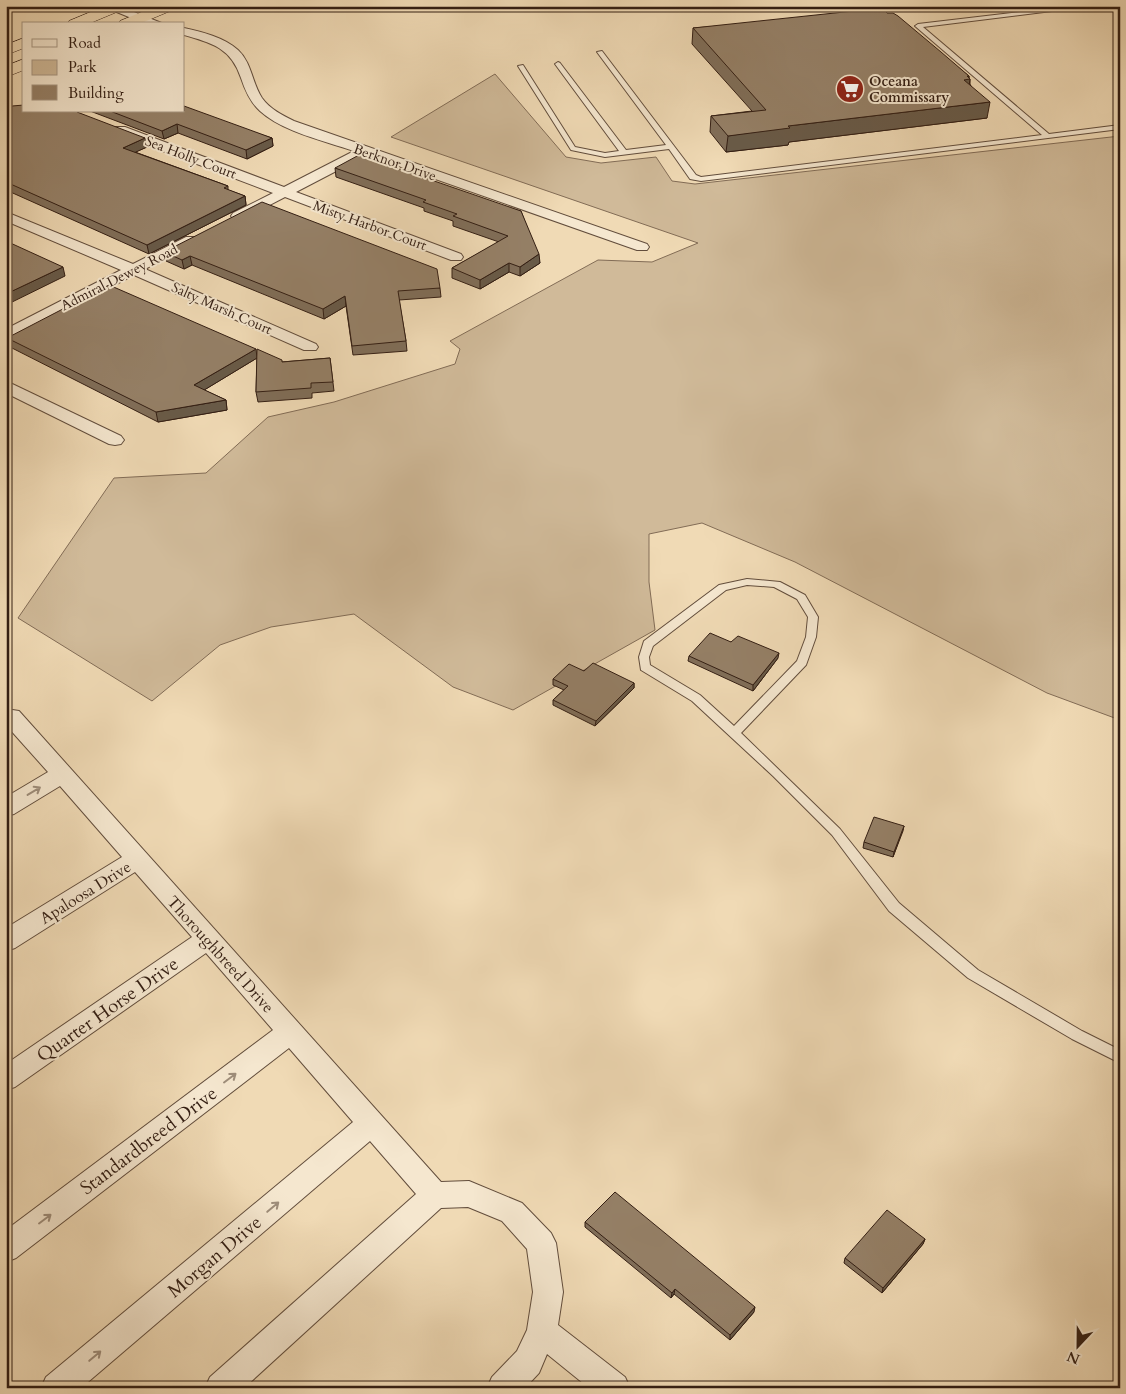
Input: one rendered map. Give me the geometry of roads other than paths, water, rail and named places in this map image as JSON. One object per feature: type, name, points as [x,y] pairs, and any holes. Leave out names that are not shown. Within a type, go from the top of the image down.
[{"type":"highway","points":[[130,22],[170,6]]},
{"type":"highway","points":[[79,22],[113,7]]},
{"type":"highway","points":[[6,50],[22,44]]},
{"type":"highway","points":[[6,72],[22,65]]},
{"type":"street","points":[[113,7],[152,22]]},
{"type":"street","name":"Berknor Drive","points":[[185,31],[217,42],[233,51],[243,63],[257,101],[274,117],[309,132],[642,247]]},
{"type":"street","name":"Sea Holly Court","points":[[110,126],[277,190]]},
{"type":"street","points":[[224,217],[359,149]]},
{"type":"street","name":"Misty Harbor Court","points":[[277,190],[456,257]]},
{"type":"street","name":"Salty Marsh Court","points":[[6,216],[310,347]]},
{"type":"street","name":"Admiral Dewey Road","points":[[6,335],[127,267],[198,231]]},
{"type":"street","name":"Admiral Dewey Road","points":[[6,321],[127,267]]},
{"type":"street","points":[[6,386],[114,440]]},
{"type":"street","name":"Thoroughbreed Drive","points":[[6,716],[11,716],[434,1196]]},
{"type":"street","points":[[6,808],[62,774]]},
{"type":"street","name":"Apaloosa Drive","points":[[6,941],[138,860]]},
{"type":"street","name":"Quarter Horse Drive","points":[[6,1079],[208,939]]},
{"type":"street","name":"Standardbreed Drive","points":[[6,1248],[290,1032]]},
{"type":"street","name":"Morgan Drive","points":[[57,1388],[371,1124]]},
{"type":"street","points":[[221,1388],[434,1196],[470,1194],[512,1212],[541,1243],[548,1292],[542,1331],[528,1362],[503,1388]]},
{"type":"street","points":[[542,1331],[614,1388]]},
{"type":"lane","points":[[1048,136],[918,26],[1088,6]]},
{"type":"lane","points":[[600,52],[692,178],[701,179],[1120,127]]},
{"type":"lane","points":[[558,64],[624,153]]},
{"type":"lane","points":[[521,66],[574,148],[605,155],[670,148]]},
{"type":"lane","points":[[734,733],[802,662],[811,637],[813,616],[801,597],[776,584],[748,582],[724,587],[648,644],[644,657],[645,667],[696,698],[734,733],[836,832],[894,907],[973,974],[1077,1035],[1120,1057]]},
{"type":"place","name":"Oceana Commissary","points":[[850,89]]}]
